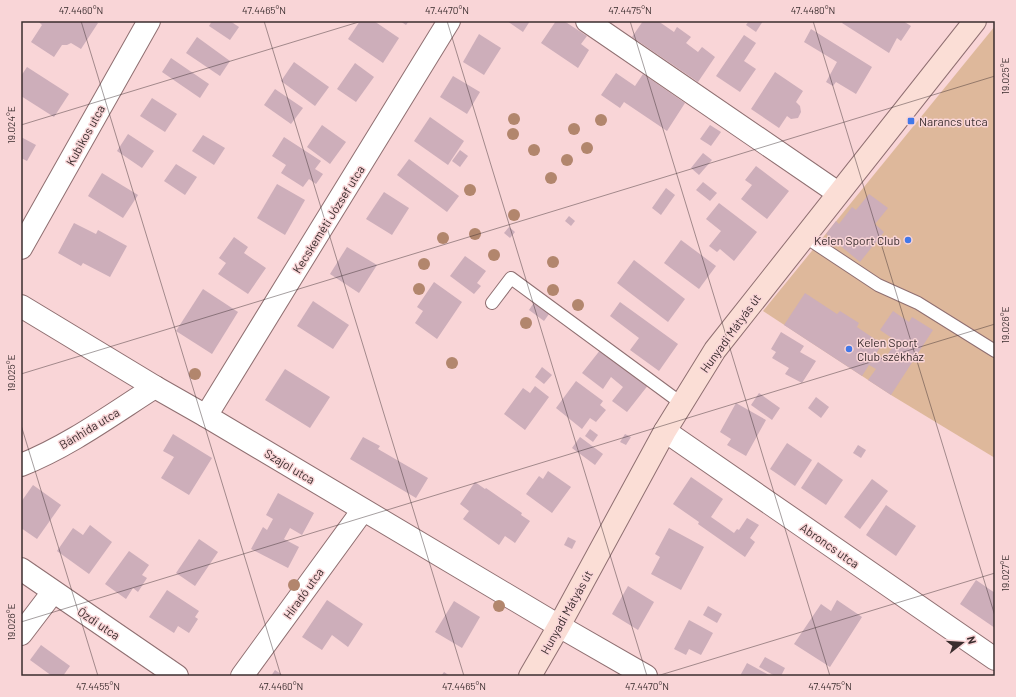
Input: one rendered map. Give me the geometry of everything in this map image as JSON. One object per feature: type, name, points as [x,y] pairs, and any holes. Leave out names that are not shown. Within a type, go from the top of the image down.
[{"type":"street","name":"Kubikos utca","points":[[21,248],[149,21]]},
{"type":"street","name":"Kecskeméti József utca","points":[[206,416],[449,21]]},
{"type":"street","points":[[587,21],[838,193]]},
{"type":"street","name":"Hunyadi Mátyás út","points":[[530,676],[559,626],[665,431],[714,350],[975,21]]},
{"type":"street","name":"Szajol utca","points":[[21,306],[154,387],[206,416],[559,626],[646,676]]},
{"type":"street","name":"Bánhida utca","points":[[21,465],[35,460],[77,438],[154,387]]},
{"type":"street","name":"Abroncs utca","points":[[665,431],[995,659]]},
{"type":"street","name":"Híradó utca","points":[[242,676],[364,510]]},
{"type":"street","name":"Ózdi utca","points":[[21,569],[177,676]]},
{"type":"street","points":[[21,634],[53,592]]},
{"type":"lane","points":[[804,236],[878,285],[918,303],[995,351]]},
{"type":"lane","points":[[492,303],[511,278],[681,403]]},
{"type":"shaded area","name":"Kelen Sport Club","points":[[995,26],[995,458],[891,395],[763,311]]},
{"type":"building","points":[[95,21],[98,23],[81,49],[71,43],[62,45],[54,57],[31,42],[42,25],[39,22]]},
{"type":"building","points":[[212,21],[230,21],[239,27],[230,40],[209,26]]},
{"type":"building","points":[[360,21],[374,21],[399,38],[383,63],[348,39]]},
{"type":"building","points":[[400,21],[409,21],[406,25]]},
{"type":"building","points":[[507,21],[530,21],[523,32]]},
{"type":"building","points":[[556,21],[564,21],[587,36],[581,44],[589,50],[578,68],[541,43]]},
{"type":"building","points":[[643,21],[658,21],[674,32],[677,27],[691,37],[686,43],[698,52],[702,47],[715,57],[698,82],[632,37]]},
{"type":"building","points":[[749,21],[763,21],[756,32],[746,25]]},
{"type":"building","points":[[843,21],[903,21],[911,26],[901,41],[897,38],[889,53],[842,23]]},
{"type":"building","points":[[811,29],[872,67],[856,94],[836,82],[833,86],[826,82],[837,62],[804,42]]},
{"type":"building","points":[[479,34],[501,48],[484,75],[463,62]]},
{"type":"building","points":[[744,35],[756,43],[744,61],[756,69],[740,92],[716,76]]},
{"type":"building","points":[[197,37],[230,61],[220,76],[186,53]]},
{"type":"building","points":[[171,58],[209,84],[200,98],[162,72]]},
{"type":"building","points":[[294,62],[329,87],[315,106],[281,81]]},
{"type":"building","points":[[355,63],[374,77],[356,102],[337,89]]},
{"type":"building","points":[[27,67],[69,94],[54,117],[21,96],[21,76]]},
{"type":"building","points":[[775,72],[803,91],[796,102],[800,106],[801,112],[798,118],[791,119],[787,116],[779,128],[751,109]]},
{"type":"building","points":[[616,73],[635,86],[643,74],[685,103],[667,131],[624,102],[620,108],[601,95]]},
{"type":"building","points":[[453,76],[480,92],[467,114],[440,97]]},
{"type":"building","points":[[275,89],[303,108],[291,124],[264,105]]},
{"type":"building","points":[[152,98],[177,114],[165,132],[140,116]]},
{"type":"building","points":[[430,117],[464,141],[448,165],[414,141]]},
{"type":"building","points":[[322,125],[346,142],[330,164],[307,147]]},
{"type":"building","points":[[710,125],[721,132],[711,146],[700,139]]},
{"type":"building","points":[[128,134],[154,151],[142,168],[117,151]]},
{"type":"building","points":[[203,135],[225,148],[214,165],[192,151]]},
{"type":"building","points":[[21,137],[36,145],[27,161],[21,158]]},
{"type":"building","points":[[284,137],[321,161],[315,169],[323,174],[316,184],[309,179],[303,187],[281,173],[286,165],[272,156]]},
{"type":"building","points":[[460,150],[468,156],[460,167],[452,161]]},
{"type":"building","points":[[703,153],[712,160],[699,175],[691,168]]},
{"type":"building","points":[[409,159],[459,196],[447,212],[397,175]]},
{"type":"building","points":[[176,164],[197,177],[185,195],[164,181]]},
{"type":"building","points":[[756,166],[789,191],[767,219],[741,199],[752,185],[745,180]]},
{"type":"building","points":[[102,173],[138,195],[123,218],[88,196]]},
{"type":"building","points":[[703,182],[717,193],[710,201],[696,190]]},
{"type":"building","points":[[277,184],[305,200],[285,235],[257,218]]},
{"type":"building","points":[[666,188],[675,195],[661,215],[652,208]]},
{"type":"building","points":[[384,192],[409,208],[392,235],[366,219]]},
{"type":"building","points":[[869,194],[888,208],[875,224],[884,232],[860,262],[826,234],[836,221],[839,224],[852,207],[856,210]]},
{"type":"building","points":[[719,203],[757,232],[734,261],[720,249],[717,252],[709,246],[721,231],[706,219]]},
{"type":"building","points":[[569,216],[575,221],[571,226],[565,221]]},
{"type":"building","points":[[74,223],[96,234],[98,230],[127,246],[110,277],[83,263],[81,266],[58,253]]},
{"type":"building","points":[[509,227],[515,232],[510,238],[504,233]]},
{"type":"building","points":[[234,237],[248,247],[244,253],[266,268],[248,294],[218,274],[226,263],[219,258]]},
{"type":"building","points":[[681,240],[716,266],[699,289],[664,263]]},
{"type":"building","points":[[347,247],[377,265],[359,293],[330,274]]},
{"type":"building","points":[[465,256],[486,271],[477,283],[481,286],[474,294],[450,276]]},
{"type":"building","points":[[634,260],[685,299],[668,322],[617,283]]},
{"type":"building","points":[[434,282],[462,302],[437,339],[415,323],[423,311],[417,307]]},
{"type":"building","points":[[203,289],[238,312],[212,354],[176,331]]},
{"type":"building","name":"Kelen Sport Club székház","points":[[805,293],[837,314],[840,311],[859,323],[857,327],[882,344],[876,354],[885,359],[896,341],[880,330],[893,311],[909,322],[912,317],[933,330],[891,395],[868,380],[876,369],[869,365],[862,376],[784,325]]},
{"type":"building","points":[[313,301],[349,325],[333,349],[297,326]]},
{"type":"building","points":[[535,301],[539,304],[538,306],[549,314],[544,321],[529,310]]},
{"type":"building","points":[[620,302],[678,344],[659,371],[630,350],[639,338],[610,316]]},
{"type":"building","points":[[781,332],[804,346],[800,352],[816,361],[802,383],[785,374],[789,368],[772,358],[776,352],[771,349]]},
{"type":"building","points":[[601,349],[649,384],[627,412],[612,401],[623,387],[611,377],[603,389],[582,373]]},
{"type":"building","points":[[542,367],[552,375],[544,384],[535,377]]},
{"type":"building","points":[[285,369],[330,397],[310,428],[265,400]]},
{"type":"building","points":[[576,381],[603,401],[600,405],[606,410],[596,422],[590,418],[582,429],[556,408]]},
{"type":"building","points":[[535,386],[549,397],[525,430],[504,414],[523,388],[530,393]]},
{"type":"building","points":[[759,393],[780,408],[772,420],[751,405]]},
{"type":"building","points":[[816,397],[829,407],[821,418],[808,408]]},
{"type":"building","points":[[736,403],[766,420],[746,456],[727,445],[731,439],[720,432]]},
{"type":"building","points":[[590,429],[598,435],[593,442],[585,436]]},
{"type":"building","points":[[173,434],[212,458],[189,495],[161,478],[174,457],[163,451]]},
{"type":"building","points":[[625,434],[631,437],[626,445],[620,442]]},
{"type":"building","points":[[363,437],[380,446],[378,449],[428,478],[416,498],[350,459]]},
{"type":"building","points":[[580,437],[603,454],[595,465],[572,448]]},
{"type":"building","points":[[787,443],[812,460],[795,486],[770,469]]},
{"type":"building","points":[[858,445],[866,450],[861,458],[853,453]]},
{"type":"building","points":[[818,462],[843,480],[826,505],[801,488]]},
{"type":"building","points":[[548,471],[571,487],[552,513],[526,494],[539,476],[543,479]]},
{"type":"building","points":[[691,477],[723,499],[711,517],[734,533],[737,529],[739,530],[747,518],[759,525],[750,538],[755,542],[745,557],[698,524],[699,522],[673,504]]},
{"type":"building","points":[[872,479],[888,491],[860,529],[844,517]]},
{"type":"building","points":[[475,482],[522,513],[521,515],[530,521],[515,543],[505,536],[499,545],[463,519],[469,511],[460,504]]},
{"type":"building","points":[[33,485],[61,505],[37,539],[21,528],[21,502]]},
{"type":"building","points":[[278,493],[314,513],[302,535],[290,528],[284,539],[299,547],[288,568],[251,549],[263,527],[267,530],[273,519],[266,515]]},
{"type":"building","points":[[886,505],[916,526],[896,556],[866,535]]},
{"type":"building","points":[[90,525],[112,542],[89,574],[57,551],[73,528],[83,535]]},
{"type":"building","points":[[669,528],[704,547],[681,590],[651,574],[660,557],[655,554]]},
{"type":"building","points":[[568,537],[576,541],[572,549],[564,545]]},
{"type":"building","points":[[199,539],[218,552],[195,586],[176,573]]},
{"type":"building","points":[[129,551],[149,565],[142,575],[147,578],[138,592],[133,588],[126,599],[105,584]]},
{"type":"building","points":[[976,580],[995,593],[995,628],[960,604]]},
{"type":"building","points":[[628,586],[654,602],[638,630],[612,614]]},
{"type":"building","points":[[167,590],[199,611],[195,617],[198,619],[189,633],[178,626],[174,633],[149,617]]},
{"type":"building","points":[[327,600],[363,624],[348,647],[332,635],[322,650],[302,637]]},
{"type":"building","points":[[837,600],[862,617],[830,667],[794,644],[821,604],[831,611]]},
{"type":"building","points":[[454,601],[480,617],[462,648],[435,632]]},
{"type":"building","points":[[708,606],[722,614],[717,623],[703,615]]},
{"type":"building","points":[[689,620],[713,633],[701,655],[689,649],[686,655],[674,649]]},
{"type":"building","points":[[41,645],[70,666],[63,676],[52,676],[30,660]]},
{"type":"building","points":[[765,657],[785,668],[781,676],[775,676],[759,667]]},
{"type":"building","points":[[747,663],[771,676],[740,676]]},
{"type":"building","points":[[275,670],[284,676],[271,676]]},
{"type":"building","points":[[444,672],[450,676],[441,676]]},
{"type":"place","name":"Narancs utca","points":[[911,121]]},
{"type":"place","name":"Kelen Sport Club","points":[[908,240]]},
{"type":"place","name":"Kelen Sport Club székház","points":[[849,349]]}]
